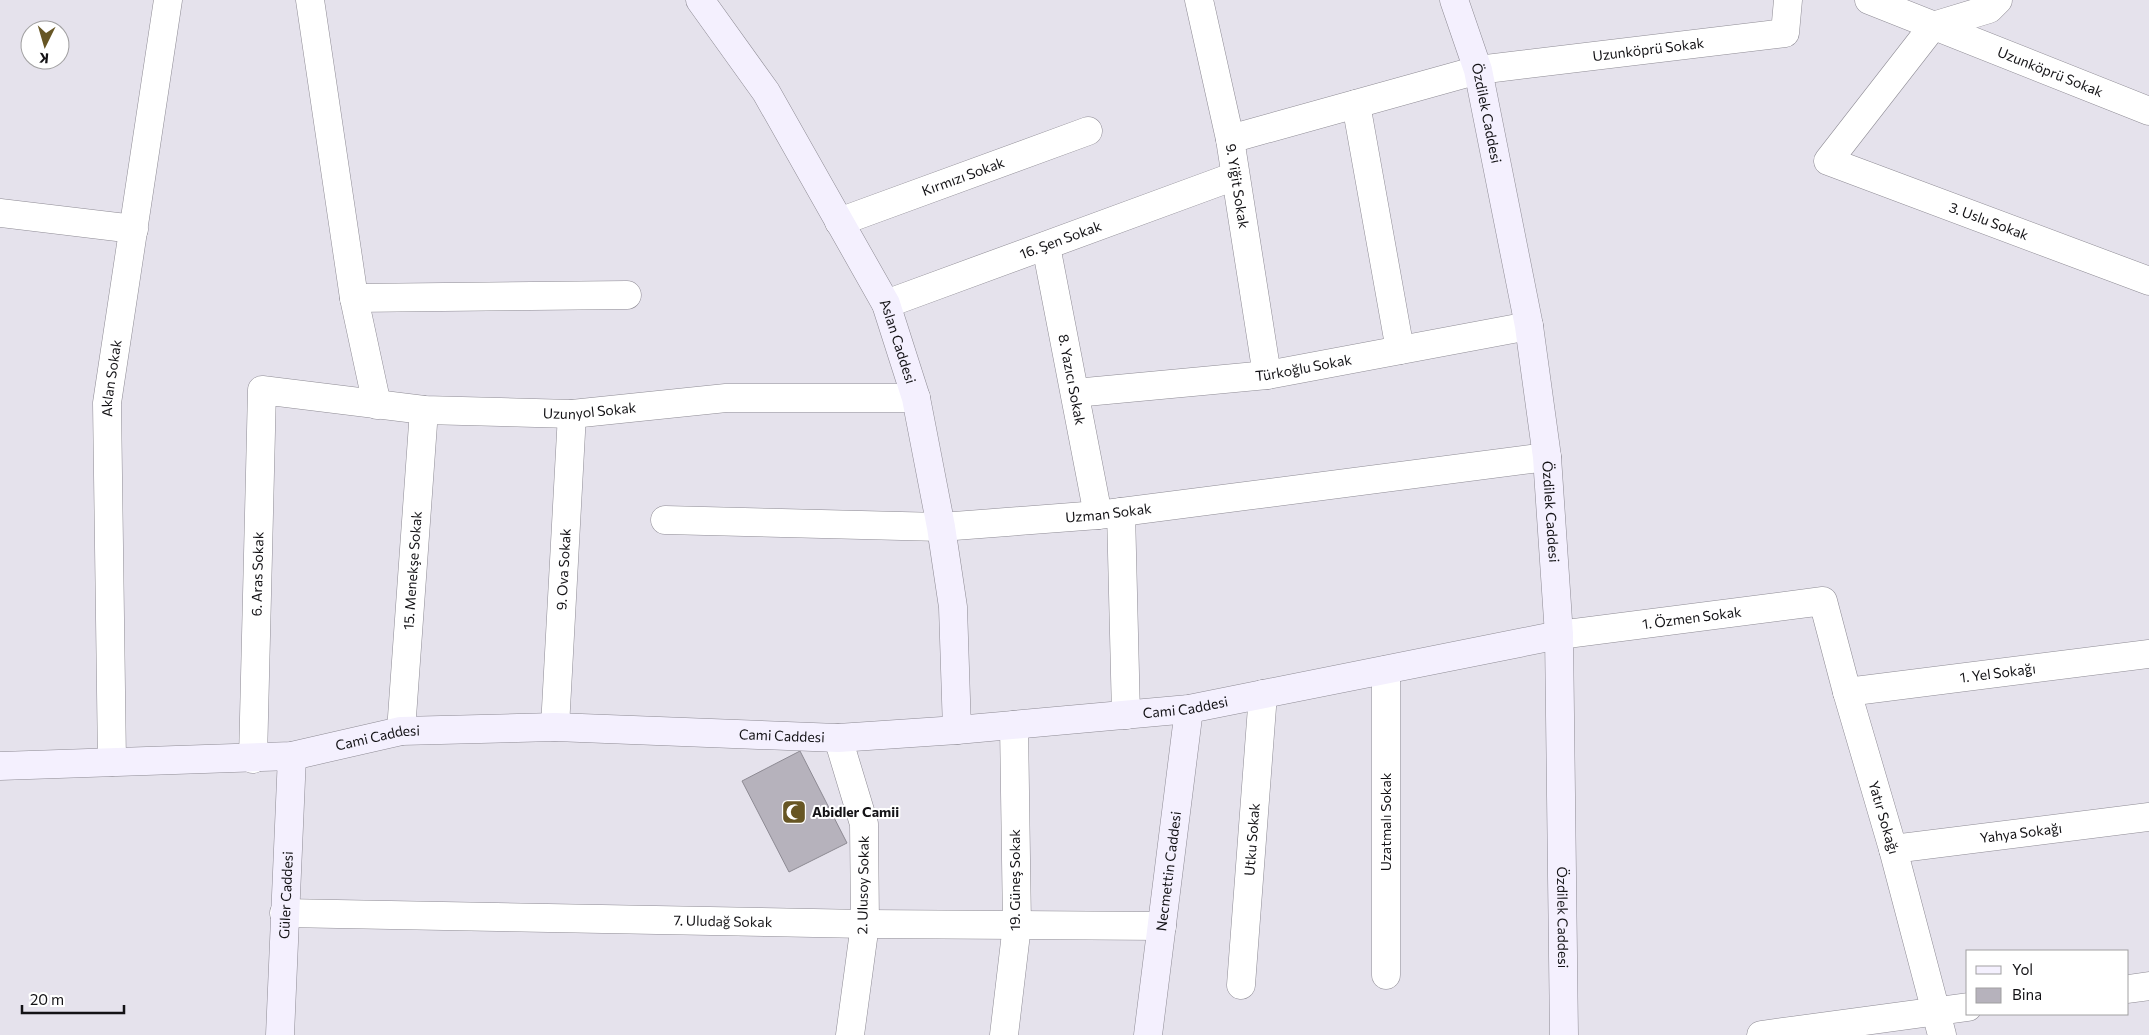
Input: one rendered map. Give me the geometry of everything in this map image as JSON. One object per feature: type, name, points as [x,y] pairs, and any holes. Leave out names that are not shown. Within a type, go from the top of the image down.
[{"type":"main road","name":"Aslan Caddesi","points":[[700,0],[766,92],[886,304],[916,398],[941,527],[953,607],[957,730]]},
{"type":"main road","name":"Özdilek Caddesi","points":[[1454,0],[1478,70],[1529,326],[1548,457],[1559,635],[1564,1035]]},
{"type":"main road","name":"Cami Caddesi","points":[[0,766],[253,759],[292,756],[401,731],[555,727],[838,738],[957,730],[1189,709],[1559,635]]},
{"type":"main road","name":"Necmettin Caddesi","points":[[1148,1035],[1189,709]]},
{"type":"main road","name":"Güler Caddesi","points":[[282,1035],[284,914],[292,756]]},
{"type":"street","name":"Aklan Sokak","points":[[112,762],[107,403],[168,0]]},
{"type":"street","points":[[310,0],[354,298],[377,405]]},
{"type":"street","name":"9. Yiğit Sokak","points":[[1199,0],[1230,139],[1267,375]]},
{"type":"street","name":"Uzunköprü Sokak","points":[[1478,70],[1785,33],[1788,0]]},
{"type":"street","name":"Uzunköprü Sokak","points":[[1869,0],[2149,111]]},
{"type":"street","points":[[1933,26],[1989,9],[1998,0]]},
{"type":"street","name":"3. Uslu Sokak","points":[[1933,26],[1828,161],[2149,281]]},
{"type":"street","points":[[1230,139],[1478,70]]},
{"type":"street","points":[[1356,104],[1400,350]]},
{"type":"street","name":"Kırmızı Sokak","points":[[839,222],[1088,131]]},
{"type":"street","name":"16. Şen Sokak","points":[[886,304],[1235,176]]},
{"type":"street","points":[[0,213],[134,229]]},
{"type":"street","name":"8. Yazıcı Sokak","points":[[1046,246],[1075,393],[1110,513],[1126,714]]},
{"type":"street","points":[[354,298],[627,295]]},
{"type":"street","name":"Türkoğlu Sokak","points":[[1075,393],[1267,375],[1529,326]]},
{"type":"street","name":"Uzunyol Sokak","points":[[262,390],[424,410],[572,414],[726,398],[916,398]]},
{"type":"street","name":"6. Aras Sokak","points":[[253,759],[262,390]]},
{"type":"street","name":"15. Menekşe Sokak","points":[[401,731],[424,410]]},
{"type":"street","name":"9. Ova Sokak","points":[[555,727],[572,414]]},
{"type":"street","name":"Uzman Sokak","points":[[665,520],[941,527],[1110,513],[1548,457]]},
{"type":"street","name":"1. Özmen Sokak","points":[[1559,635],[1823,601]]},
{"type":"street","name":"Yatır Sokağı","points":[[1823,601],[1847,692],[1893,849],[1938,1023]]},
{"type":"street","name":"1. Yel Sokağı","points":[[1847,692],[2149,654]]},
{"type":"street","name":"Uzatmalı Sokak","points":[[1386,670],[1386,975]]},
{"type":"street","name":"Utku Sokak","points":[[1241,985],[1263,694]]},
{"type":"street","name":"19. Güneş Sokak","points":[[1004,1035],[1016,925],[1014,725]]},
{"type":"street","name":"2. Ulusoy Sokak","points":[[838,738],[864,824],[865,924],[850,1035]]},
{"type":"street","name":"Yahya Sokağı","points":[[1893,849],[2149,817]]},
{"type":"street","name":"7. Uludağ Sokak","points":[[284,914],[865,924],[1162,926]]},
{"type":"street","points":[[2129,988],[2149,986]]},
{"type":"street","points":[[1761,1035],[1938,1023],[1966,1008]]},
{"type":"building","name":"Abidler Camii","points":[[800,751],[847,843],[789,872],[742,781]]},
{"type":"place","name":"Abidler Camii","points":[[794,812]]}]
